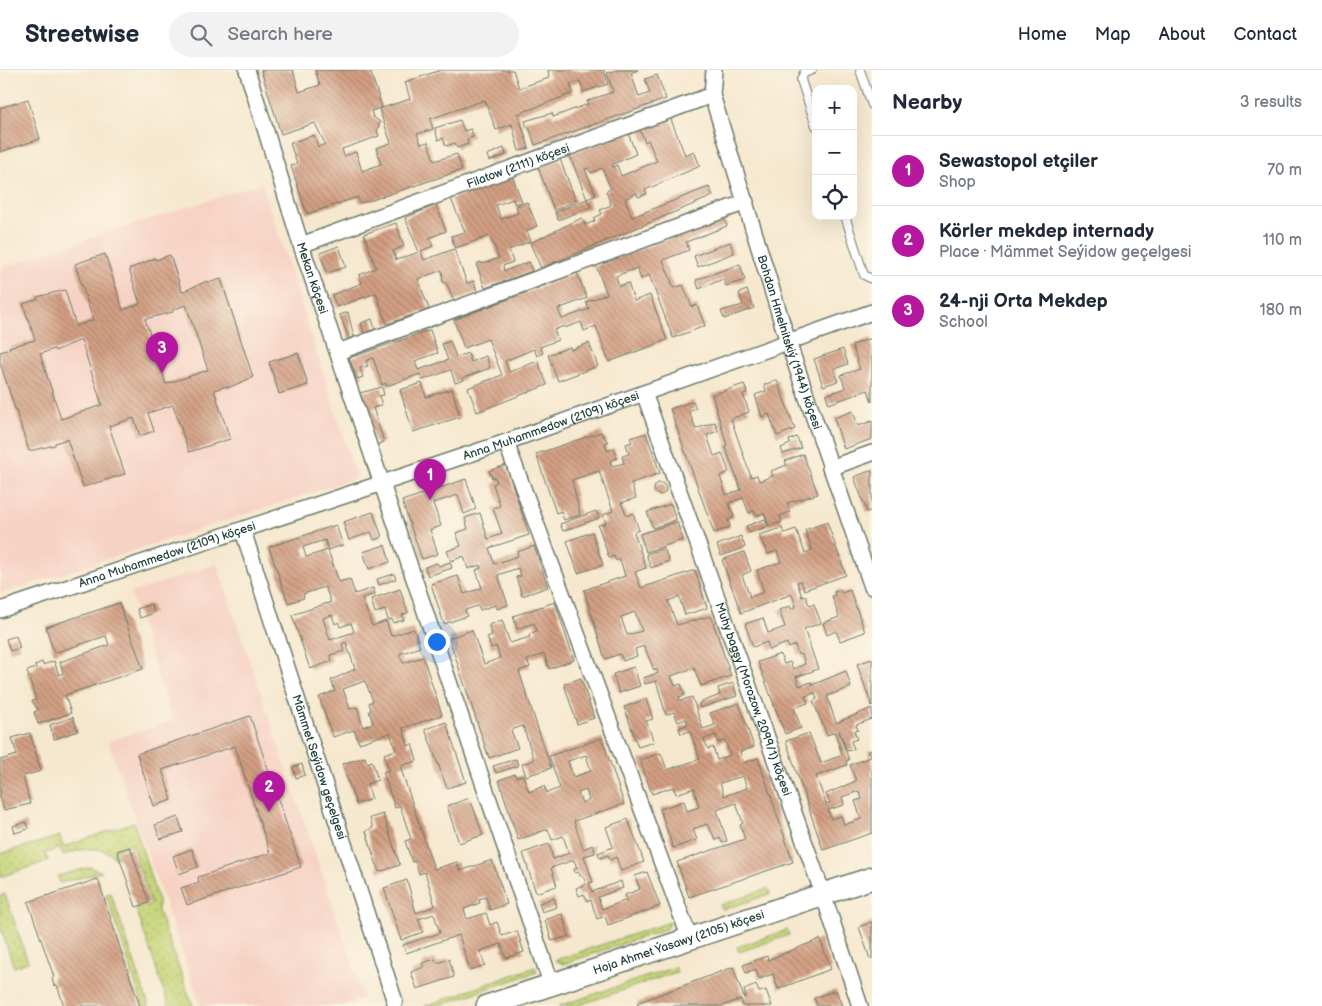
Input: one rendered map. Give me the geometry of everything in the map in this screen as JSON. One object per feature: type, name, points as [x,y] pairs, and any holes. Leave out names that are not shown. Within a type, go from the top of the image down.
[{"type":"street","name":"Mekan köçesi","points":[[247,70],[301,244],[551,983]]},
{"type":"street","points":[[712,95],[714,70]]},
{"type":"street","name":"Filatow (2111) köçesi","points":[[301,244],[712,95]]},
{"type":"street","name":"Bohdan Hmelnitskiý (1944) köçesi","points":[[712,95],[788,342],[830,468],[872,584]]},
{"type":"street","points":[[338,352],[746,202]]},
{"type":"street","name":"Anna Muhammedow (2109) köçesi","points":[[0,610],[382,485],[872,312]]},
{"type":"street","name":"Muhy bagşy (Morozow, 2099/1) köçesi","points":[[644,393],[823,894],[860,1006]]},
{"type":"street","points":[[506,442],[690,939]]},
{"type":"street","points":[[830,468],[872,453]]},
{"type":"street","name":"Mämmet Seýidow geçelgesi","points":[[243,531],[395,1002]]},
{"type":"street","name":"Hoja Ahmet Ýasawy (2105) köçesi","points":[[487,1006],[551,983],[872,878]]},
{"type":"lane","points":[[812,70],[804,72],[801,80],[812,114]]},
{"type":"lane","points":[[860,70],[872,105]]},
{"type":"lane","points":[[846,220],[864,275],[872,279]]},
{"type":"shaded area","points":[[262,183],[357,478],[0,594],[0,268]]},
{"type":"shaded area","points":[[217,564],[364,998],[341,1006],[201,1006],[108,741],[173,721],[130,593]]},
{"type":"green space","points":[[134,822],[158,901],[158,911],[193,1006],[169,1006],[136,909],[151,904],[131,843],[115,850],[118,858],[114,858],[103,850],[96,849],[63,855],[60,848],[45,853],[48,861],[0,877],[0,854],[60,836],[63,847]]},
{"type":"green space","points":[[90,867],[102,872],[60,883],[58,876]]},
{"type":"green space","points":[[768,888],[770,894],[722,910],[720,905]]},
{"type":"green space","points":[[111,893],[149,1006],[143,1006],[106,894]]},
{"type":"green space","points":[[5,894],[28,962],[14,967],[0,926],[0,896]]},
{"type":"green space","points":[[670,922],[666,929],[563,964],[555,960]]},
{"type":"green space","points":[[787,930],[789,935],[739,952],[737,947]]},
{"type":"green space","points":[[535,967],[537,972],[437,1006],[425,1006]]},
{"type":"green space","points":[[675,967],[677,972],[576,1006],[559,1006]]},
{"type":"building","points":[[261,70],[293,70],[299,92],[320,85],[315,70],[370,70],[382,107],[371,111],[373,117],[380,122],[377,131],[379,136],[342,149],[344,156],[356,152],[362,171],[381,164],[376,148],[391,143],[379,109],[410,99],[405,82],[441,70],[513,70],[519,88],[549,78],[548,70],[604,70],[608,84],[583,92],[580,81],[570,84],[573,93],[518,114],[529,148],[519,151],[512,124],[496,130],[485,100],[430,119],[433,129],[417,134],[421,144],[428,142],[434,161],[457,154],[462,170],[372,200],[360,203],[358,197],[307,214],[291,166],[297,164],[290,143],[314,135],[318,147],[325,144],[315,123],[281,134]]},
{"type":"building","points":[[617,70],[638,70],[631,73],[639,97],[650,93],[645,79],[657,75],[666,99],[535,145],[525,121],[552,113],[553,117],[588,104],[587,101],[613,92],[607,73]]},
{"type":"building","points":[[28,99],[40,139],[0,152],[0,108]]},
{"type":"building","points":[[670,117],[685,155],[694,151],[700,166],[645,190],[647,194],[638,197],[637,193],[625,199],[632,217],[709,187],[713,196],[541,268],[530,243],[582,218],[585,225],[595,221],[594,218],[602,214],[600,210],[611,205],[606,191],[611,189],[602,168],[591,173],[588,168],[585,169],[596,195],[587,199],[569,154],[628,133],[636,154],[611,165],[612,167],[617,165],[621,176],[657,161],[648,140],[645,142],[639,128]]},
{"type":"building","points":[[460,120],[464,131],[471,129],[473,137],[467,139],[468,144],[457,148],[455,143],[446,146],[443,138],[438,140],[435,128]]},
{"type":"building","points":[[504,148],[506,155],[489,161],[487,155]]},
{"type":"building","points":[[560,159],[576,201],[554,210],[538,167]]},
{"type":"building","points":[[512,175],[522,202],[515,204],[513,199],[496,205],[501,219],[518,213],[516,206],[527,202],[537,226],[527,231],[531,241],[509,250],[513,262],[503,266],[504,271],[529,262],[532,271],[485,288],[477,266],[478,263],[481,262],[482,264],[499,258],[490,236],[455,248],[451,236],[465,232],[451,199]]},
{"type":"building","points":[[587,199],[591,207],[558,220],[555,212]]},
{"type":"building","points":[[436,205],[446,231],[429,238],[433,246],[421,251],[424,260],[454,249],[467,283],[474,281],[477,292],[454,301],[447,284],[443,282],[442,270],[418,279],[429,309],[387,324],[376,293],[337,307],[332,295],[362,283],[359,275],[376,268],[364,234],[396,223],[404,246],[393,251],[396,260],[419,252],[405,218]]},
{"type":"building","points":[[724,218],[727,226],[686,242],[689,250],[663,260],[674,288],[683,285],[692,307],[697,305],[705,326],[673,338],[649,275],[641,279],[637,268],[616,276],[619,286],[628,283],[634,301],[650,295],[667,340],[609,362],[596,326],[584,331],[581,322],[565,328],[564,326],[554,330],[558,340],[540,347],[543,353],[537,356],[534,349],[505,361],[509,372],[538,361],[547,385],[477,412],[468,388],[502,375],[488,339],[464,348],[454,320],[577,273],[587,298],[558,309],[562,319],[589,309],[586,302],[607,294],[596,266]]},
{"type":"building","points":[[730,242],[734,253],[698,267],[694,256]]},
{"type":"building","points":[[339,246],[346,267],[327,273],[320,253]]},
{"type":"building","points":[[105,254],[123,310],[140,304],[129,269],[155,258],[156,260],[170,255],[182,292],[207,281],[208,283],[221,279],[253,377],[228,388],[227,386],[214,390],[230,439],[189,452],[173,405],[148,413],[154,431],[140,436],[134,418],[109,426],[125,474],[83,487],[67,439],[55,443],[55,445],[29,451],[0,363],[0,352],[10,349],[9,347],[35,340],[23,304],[38,299],[37,297],[65,290],[76,326],[93,320],[75,264]],"holes":[[[186,305],[208,370],[166,384],[145,319],[173,312],[172,310]],[[81,340],[102,405],[61,419],[40,354],[54,349],[55,351]]]},
{"type":"building","points":[[740,264],[745,280],[726,286],[723,279],[699,289],[696,280]]},
{"type":"building","points":[[747,290],[754,308],[724,319],[721,311],[743,305],[739,293]]},
{"type":"building","points":[[348,312],[354,337],[349,339],[340,315]]},
{"type":"building","points":[[372,319],[375,329],[364,333],[361,323]]},
{"type":"building","points":[[430,330],[438,353],[415,361],[418,370],[448,360],[442,344],[450,341],[456,357],[468,353],[471,362],[486,356],[490,368],[455,383],[451,370],[422,380],[420,374],[387,386],[386,383],[382,385],[373,358],[366,361],[368,366],[360,368],[363,377],[357,379],[349,358]]},
{"type":"building","points":[[872,338],[872,402],[868,390],[829,404],[826,395],[845,388],[841,375],[860,369],[852,345]]},
{"type":"building","points":[[589,343],[598,366],[558,381],[548,355],[570,347],[571,350]]},
{"type":"building","points":[[843,349],[848,364],[834,369],[838,381],[823,386],[814,359]]},
{"type":"building","points":[[298,353],[308,385],[279,394],[269,362]]},
{"type":"building","points":[[777,380],[795,429],[777,436],[769,414],[762,417],[755,395],[766,391],[764,385]]},
{"type":"building","points":[[422,383],[426,397],[452,389],[460,417],[413,432],[400,390]]},
{"type":"building","points":[[744,384],[747,393],[743,394],[749,412],[731,419],[751,477],[757,475],[759,481],[773,476],[771,471],[787,465],[785,461],[803,454],[818,494],[787,503],[790,512],[780,516],[782,522],[769,526],[764,513],[755,516],[754,511],[749,513],[743,498],[729,503],[734,517],[728,520],[730,527],[714,533],[670,409],[693,401],[696,408],[689,411],[696,429],[715,422],[718,431],[707,435],[714,456],[722,453],[729,472],[720,476],[726,495],[741,490],[725,446],[727,445],[712,395]]},
{"type":"building","points":[[382,387],[384,395],[379,396],[382,405],[373,408],[384,442],[376,445],[360,393]]},
{"type":"building","points":[[853,411],[858,426],[872,421],[872,439],[844,449],[834,418]]},
{"type":"building","points":[[601,432],[608,442],[605,443],[607,451],[614,448],[617,458],[610,461],[612,466],[624,463],[622,456],[629,454],[626,444],[632,442],[630,438],[646,433],[660,473],[631,483],[636,498],[621,503],[627,516],[633,513],[639,530],[634,532],[646,568],[635,572],[641,588],[695,570],[707,608],[685,615],[679,597],[668,601],[677,625],[711,616],[731,676],[701,686],[694,668],[671,676],[675,686],[681,684],[685,695],[679,697],[680,701],[692,697],[703,729],[715,725],[710,713],[739,703],[754,747],[740,752],[743,763],[758,758],[793,862],[689,897],[677,862],[745,839],[740,825],[743,823],[736,803],[717,810],[727,841],[722,843],[720,838],[716,840],[707,824],[693,829],[697,840],[673,848],[660,809],[684,801],[687,811],[699,807],[694,788],[676,794],[673,787],[652,794],[640,760],[661,753],[667,770],[700,759],[690,731],[681,734],[679,728],[688,724],[686,719],[678,722],[674,712],[666,715],[656,681],[645,684],[643,678],[658,673],[657,669],[654,670],[644,646],[635,649],[637,656],[623,661],[620,654],[605,659],[584,590],[625,576],[620,559],[616,561],[614,556],[609,558],[598,525],[606,523],[603,515],[613,511],[599,471],[572,480],[580,515],[564,520],[561,511],[556,513],[536,454]],"holes":[[[635,612],[642,631],[627,635],[621,617]],[[716,735],[718,743],[725,740],[730,755],[717,760],[713,747],[708,749],[704,739]],[[743,776],[747,788],[724,796],[720,783]]]},
{"type":"building","points":[[797,437],[801,448],[783,454],[781,448],[790,444],[789,440]]},
{"type":"building","points":[[506,465],[529,535],[489,548],[494,564],[518,556],[517,552],[534,546],[548,587],[522,596],[516,577],[521,576],[518,568],[498,575],[508,605],[497,609],[496,605],[480,610],[478,606],[465,610],[467,616],[444,624],[431,584],[458,576],[464,594],[482,588],[476,570],[481,568],[480,565],[468,569],[464,556],[451,561],[447,551],[461,546],[456,533],[468,529],[465,518],[480,513],[488,539],[502,534],[493,508],[500,506],[493,484],[497,482],[495,477],[492,478],[489,471]]},
{"type":"building","points":[[872,470],[872,510],[867,512],[854,477]]},
{"type":"building","points":[[466,479],[476,509],[464,514],[458,495],[433,503],[441,526],[430,530],[438,554],[422,559],[402,501]]},
{"type":"building","points":[[658,483],[662,483],[666,489],[662,495],[658,495],[654,491],[654,487]]},
{"type":"building","points":[[671,504],[676,520],[653,528],[647,512]]},
{"type":"building","points":[[596,511],[599,518],[563,531],[560,524]]},
{"type":"building","points":[[373,512],[382,537],[374,540],[371,532],[349,540],[343,522]]},
{"type":"building","points":[[765,519],[768,526],[749,533],[746,526]]},
{"type":"building","points":[[677,522],[683,540],[646,552],[640,534]]},
{"type":"building","points":[[827,522],[846,575],[804,590],[801,581],[797,582],[802,597],[806,596],[808,603],[814,604],[821,623],[804,629],[818,669],[796,677],[799,686],[811,682],[812,685],[846,671],[851,687],[827,696],[836,723],[872,708],[872,719],[856,725],[858,730],[854,731],[857,739],[851,741],[854,749],[847,751],[839,731],[849,760],[846,761],[847,765],[816,776],[826,804],[830,803],[826,794],[856,781],[850,765],[870,757],[868,751],[872,750],[872,833],[823,850],[786,741],[809,733],[821,763],[842,755],[835,732],[827,735],[813,701],[817,699],[815,693],[805,696],[808,703],[794,708],[801,728],[785,734],[758,662],[780,654],[784,664],[790,662],[793,669],[805,664],[802,654],[798,655],[795,645],[789,648],[787,643],[769,650],[767,642],[753,647],[745,624],[763,618],[768,633],[785,627],[779,610],[790,606],[791,609],[796,607],[792,594],[741,613],[722,560],[744,552],[751,571],[742,575],[750,597],[764,592],[757,570],[781,562],[777,551],[768,554],[759,535],[782,528],[784,533],[796,529],[805,553],[812,550],[805,530]],"holes":[[[859,791],[862,799],[855,801],[861,819],[844,825],[841,816],[831,819],[828,810],[844,805],[842,797]]]},
{"type":"building","points":[[336,525],[343,545],[328,550],[339,582],[350,579],[355,594],[373,588],[375,594],[362,598],[372,626],[386,621],[391,636],[414,629],[420,647],[399,654],[403,663],[423,657],[442,715],[403,728],[408,746],[412,744],[417,761],[400,766],[434,869],[457,862],[460,871],[492,860],[507,904],[490,910],[486,897],[479,899],[480,903],[464,909],[467,919],[486,913],[490,925],[497,922],[502,936],[517,931],[524,952],[506,958],[501,944],[480,951],[485,965],[470,970],[459,935],[406,953],[403,945],[440,933],[434,914],[418,919],[423,932],[401,940],[384,888],[407,880],[416,913],[435,906],[425,872],[419,874],[415,861],[412,862],[405,841],[411,839],[400,806],[395,808],[383,772],[389,770],[384,754],[396,750],[390,733],[359,743],[354,730],[333,737],[319,697],[335,691],[331,680],[355,669],[346,642],[342,644],[344,651],[330,655],[332,661],[310,669],[292,615],[331,602],[325,587],[303,594],[304,598],[288,603],[269,547]],"holes":[[[325,540],[328,550],[306,557],[303,547]],[[332,615],[335,624],[338,622],[340,627],[351,623],[354,632],[330,640],[323,618]],[[365,681],[373,701],[369,703],[371,710],[369,711],[373,723],[363,727],[357,707],[350,709],[343,689]]]},
{"type":"building","points":[[592,532],[603,565],[578,573],[567,541]]},
{"type":"building","points":[[741,536],[745,547],[721,556],[717,545]]},
{"type":"building","points":[[385,545],[390,562],[369,569],[363,552]]},
{"type":"building","points":[[664,548],[669,561],[651,568],[646,554]]},
{"type":"building","points":[[450,562],[452,568],[428,576],[425,567],[437,563],[439,566]]},
{"type":"building","points":[[394,574],[396,579],[379,585],[377,579]]},
{"type":"building","points":[[400,589],[408,613],[402,615],[404,620],[393,623],[392,619],[388,620],[385,610],[375,613],[371,599]]},
{"type":"building","points":[[840,590],[842,593],[850,590],[865,632],[840,641],[836,631],[827,635],[823,623],[839,617],[832,596],[835,595],[834,592]]},
{"type":"building","points":[[555,602],[574,660],[549,669],[544,654],[527,660],[530,667],[519,671],[551,768],[526,776],[522,764],[534,760],[523,726],[511,730],[518,748],[489,758],[449,638],[472,630],[484,664],[500,658],[496,646],[491,648],[487,637],[492,635],[489,625],[502,620],[510,643],[530,637],[529,634],[537,631],[534,623],[517,629],[513,616]]},
{"type":"building","points":[[119,603],[143,669],[65,695],[71,713],[38,724],[34,712],[38,710],[32,701],[36,700],[27,671],[36,668],[35,665],[42,662],[43,665],[54,661],[59,675],[63,673],[60,662],[109,645],[106,636],[54,653],[46,627]]},
{"type":"building","points":[[151,604],[154,613],[140,618],[137,609]]},
{"type":"building","points":[[16,636],[20,648],[10,651],[6,639]]},
{"type":"building","points":[[872,659],[872,706],[857,664]]},
{"type":"building","points":[[634,667],[640,686],[619,693],[613,674]]},
{"type":"building","points":[[581,678],[594,718],[577,724],[564,684]]},
{"type":"building","points":[[733,683],[737,696],[700,708],[699,703],[720,695],[718,688]]},
{"type":"building","points":[[646,699],[653,719],[646,721],[654,742],[638,747],[624,707]]},
{"type":"building","points":[[250,716],[301,867],[187,905],[181,888],[199,882],[198,877],[270,853],[235,746],[162,770],[172,800],[154,806],[137,754]]},
{"type":"building","points":[[73,717],[78,731],[54,739],[50,725]]},
{"type":"building","points":[[446,722],[466,782],[447,788],[425,729]]},
{"type":"building","points":[[30,733],[41,771],[23,776],[30,804],[4,810],[0,797],[0,760],[17,755],[12,738]]},
{"type":"building","points":[[602,738],[624,804],[574,821],[583,849],[593,845],[595,853],[584,856],[593,882],[589,883],[592,892],[621,881],[623,888],[598,897],[602,909],[627,900],[625,895],[640,889],[635,876],[647,872],[660,906],[608,925],[605,916],[597,919],[591,900],[587,901],[584,894],[579,896],[576,888],[586,884],[579,872],[575,873],[574,869],[577,868],[574,860],[551,868],[557,886],[536,893],[523,853],[549,844],[553,859],[569,853],[563,836],[552,840],[548,829],[518,840],[499,780],[515,774],[516,777],[523,775],[529,792],[544,786],[547,793],[560,788],[549,756]],"holes":[[[586,755],[591,771],[573,777],[568,761]],[[586,790],[589,800],[582,803],[578,793]]]},
{"type":"building","points":[[365,757],[367,763],[372,761],[378,780],[367,784],[372,799],[356,804],[342,764]]},
{"type":"building","points":[[516,759],[518,766],[496,773],[493,766]]},
{"type":"building","points":[[302,764],[305,775],[296,778],[293,767]]},
{"type":"building","points":[[470,798],[483,835],[459,843],[447,806]]},
{"type":"building","points":[[383,814],[400,865],[379,872],[366,831],[373,828],[370,818]]},
{"type":"building","points":[[178,817],[183,832],[160,839],[155,825]]},
{"type":"building","points":[[628,819],[644,862],[621,871],[616,857],[610,860],[608,855],[600,858],[598,853],[613,847],[606,827]]},
{"type":"building","points":[[26,822],[28,829],[15,833],[13,826]]},
{"type":"building","points":[[130,847],[149,903],[136,907],[117,851]]},
{"type":"building","points":[[192,849],[198,867],[179,874],[173,856]]},
{"type":"building","points":[[98,879],[140,1006],[64,1006],[57,985],[54,986],[52,978],[54,977],[28,902]]},
{"type":"building","points":[[554,898],[557,907],[542,912],[539,903]]},
{"type":"building","points":[[562,914],[569,936],[552,941],[545,920]]},
{"type":"building","points":[[872,922],[872,959],[870,959],[859,927]]},
{"type":"building","points":[[820,939],[831,969],[778,989],[773,974],[759,979],[756,969],[746,973],[743,965],[767,956],[768,960]]},
{"type":"building","points":[[435,959],[437,963],[449,959],[454,977],[417,989],[411,972],[424,967],[422,963]]},
{"type":"building","points":[[733,967],[744,998],[746,997],[744,990],[756,985],[759,992],[766,990],[772,1006],[743,1006],[741,999],[722,1006],[638,1006],[637,1003]]},
{"type":"building","points":[[836,990],[842,1006],[817,1006],[814,998]]},
{"type":"place","name":"24-nji Orta Mekdep","points":[[162,373]]},
{"type":"place","name":"Sewastopol etçiler","points":[[430,500]]},
{"type":"place","name":"Körler mekdep internady","points":[[269,812]]}]
